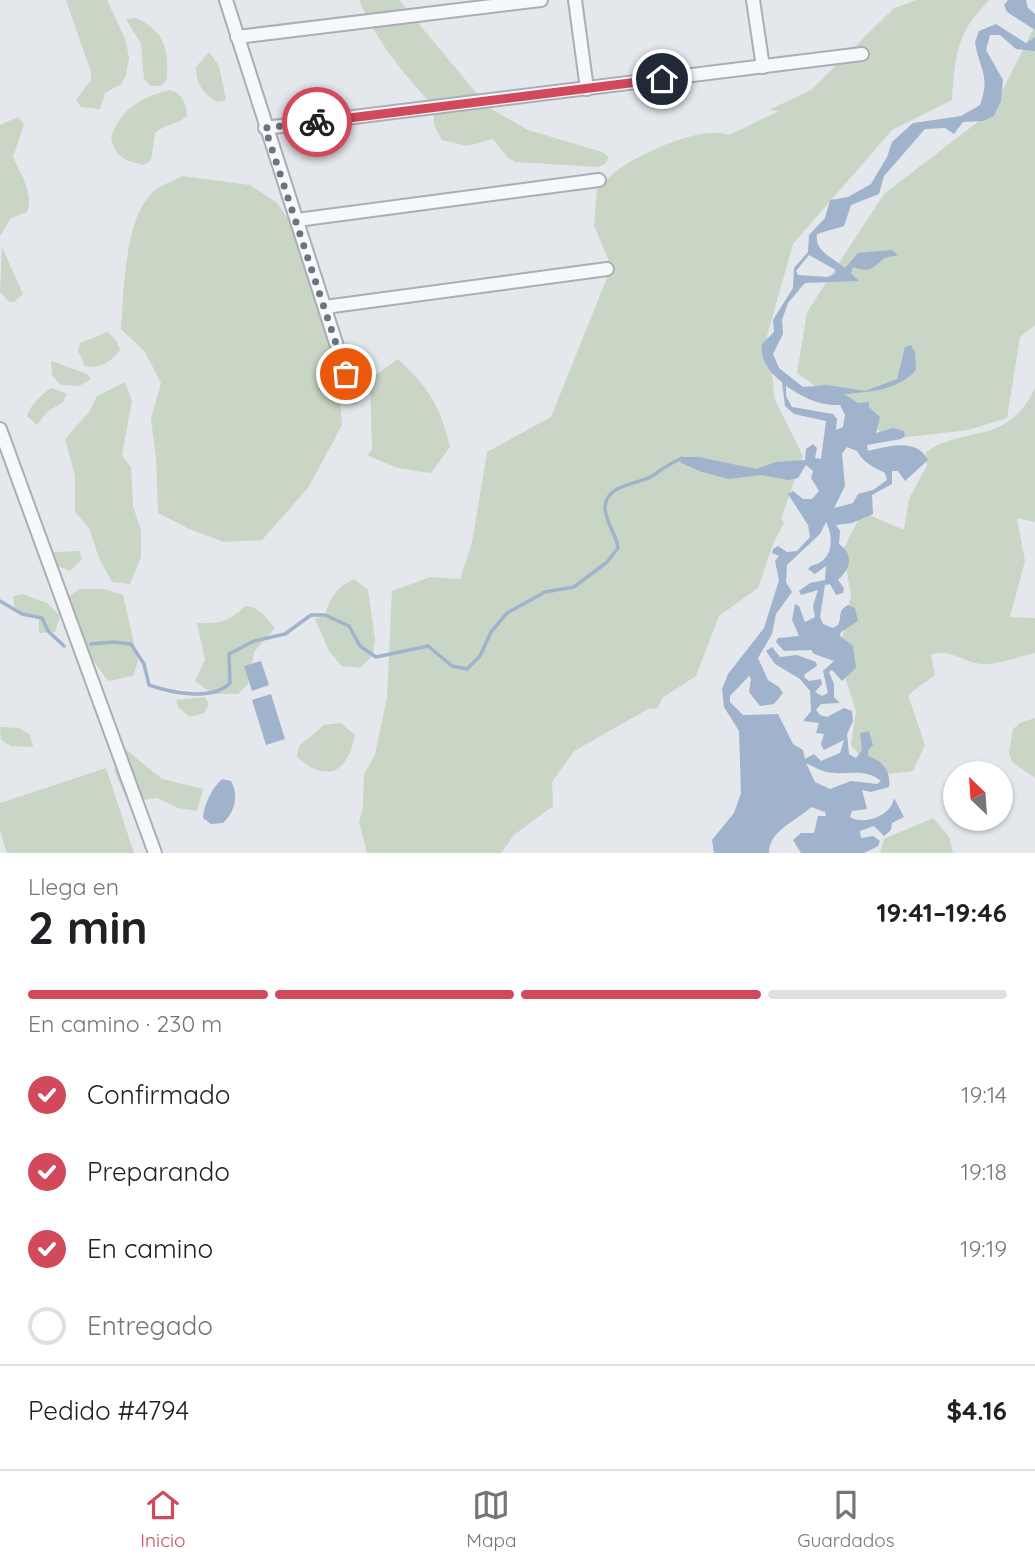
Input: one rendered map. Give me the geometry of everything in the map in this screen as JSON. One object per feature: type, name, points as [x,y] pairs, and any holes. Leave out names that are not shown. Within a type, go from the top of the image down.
[{"type":"street","points":[[226,0],[265,128],[354,396]]},
{"type":"street","points":[[237,37],[541,0]]},
{"type":"street","points":[[575,0],[587,89]]},
{"type":"street","points":[[753,0],[763,66]]},
{"type":"street","points":[[265,128],[862,54]]},
{"type":"street","points":[[297,220],[599,180]]},
{"type":"street","points":[[325,307],[607,269]]},
{"type":"street","points":[[0,429],[155,853]]},
{"type":"green space","points":[[66,0],[107,0],[126,41],[129,58],[126,76],[121,84],[105,93],[100,109],[81,107],[76,100],[91,80],[91,72]]},
{"type":"green space","points":[[359,0],[399,0],[488,107],[528,130],[602,152],[609,157],[605,164],[597,167],[516,162],[508,158],[493,139],[467,146],[442,140],[434,125],[434,107],[392,56]]},
{"type":"green space","points":[[917,0],[990,0],[970,23],[959,46],[952,100],[892,130],[793,244],[767,336],[775,400],[803,456],[781,519],[784,523],[773,544],[758,588],[719,616],[696,676],[662,698],[658,708],[648,709],[574,751],[552,782],[553,806],[514,835],[501,853],[367,853],[359,822],[363,806],[364,774],[375,755],[387,697],[392,591],[430,577],[460,579],[472,543],[487,452],[551,417],[609,273],[608,259],[594,225],[597,189],[619,169],[660,147],[705,134],[729,135],[779,111],[769,110],[811,90],[894,8]]},
{"type":"green space","points":[[135,18],[153,28],[163,41],[167,58],[167,79],[161,86],[151,86],[144,79],[141,44],[126,19]]},
{"type":"green space","points":[[1035,26],[1035,325],[1020,337],[1007,418],[968,430],[891,439],[797,373],[807,312],[884,194],[992,111]]},
{"type":"green space","points":[[209,52],[219,66],[226,100],[218,102],[213,99],[204,92],[197,79],[196,67]]},
{"type":"green space","points":[[170,90],[183,100],[187,116],[155,133],[151,160],[144,165],[123,158],[116,151],[111,139],[119,120],[141,101]]},
{"type":"green space","points":[[18,117],[24,124],[13,157],[26,184],[29,205],[27,212],[11,218],[0,236],[0,125]]},
{"type":"green space","points":[[182,176],[250,185],[277,203],[296,231],[313,294],[337,359],[342,425],[308,488],[262,540],[224,542],[189,529],[158,513],[151,419],[161,383],[145,352],[121,329],[123,296],[131,237],[143,204],[153,192]]},
{"type":"green space","points":[[2,247],[23,294],[14,302],[9,302],[0,292]]},
{"type":"green space","points":[[108,332],[120,350],[105,364],[85,366],[78,351],[80,343]]},
{"type":"green space","points":[[398,359],[432,398],[446,433],[450,447],[431,473],[397,468],[367,455],[372,449],[370,379]]},
{"type":"green space","points":[[51,361],[87,374],[91,379],[79,386],[61,385],[52,375]]},
{"type":"green space","points":[[125,382],[132,401],[122,455],[131,467],[133,506],[141,530],[141,557],[130,584],[112,582],[99,558],[89,528],[75,512],[75,476],[65,439],[89,412],[97,396]]},
{"type":"green space","points":[[52,388],[67,394],[63,402],[47,412],[37,425],[27,416],[28,412],[45,392]]},
{"type":"green space","points":[[1035,388],[1035,522],[1017,518],[1025,561],[1010,617],[1035,618],[1035,653],[985,664],[945,653],[931,655],[935,675],[908,695],[925,745],[913,771],[891,774],[863,768],[863,759],[851,745],[856,711],[846,681],[840,649],[851,595],[843,550],[862,512],[904,530],[909,499],[927,465],[926,452],[956,438],[999,427],[1024,407]]},
{"type":"green space","points":[[79,551],[82,559],[70,571],[54,565],[54,552]]},
{"type":"green space","points":[[354,579],[368,590],[375,639],[373,655],[360,668],[342,666],[329,651],[315,619],[325,616],[335,594]]},
{"type":"green space","points":[[79,589],[104,589],[123,595],[138,661],[133,676],[108,681],[82,645],[66,599]]},
{"type":"green space","points":[[22,594],[47,603],[60,616],[55,632],[39,633],[39,617],[15,610],[13,596]]},
{"type":"green space","points":[[245,606],[259,611],[275,628],[254,652],[248,684],[238,694],[213,694],[195,681],[205,660],[197,623],[223,621]]},
{"type":"green space","points":[[205,697],[209,704],[204,713],[190,717],[178,707],[176,700]]},
{"type":"green space","points":[[1035,718],[1035,778],[1013,763],[1009,753],[1013,729],[1020,723]]},
{"type":"green space","points":[[341,723],[355,735],[342,765],[327,772],[308,766],[297,757],[299,746],[324,725]]},
{"type":"green space","points":[[0,727],[19,728],[30,735],[33,747],[11,746],[1,740]]},
{"type":"green space","points":[[124,748],[162,779],[203,789],[197,811],[178,808],[157,798],[128,802],[114,770]]},
{"type":"green space","points":[[106,768],[134,853],[7,853],[0,831],[0,803]]},
{"type":"green space","points":[[933,818],[949,837],[953,853],[880,853],[884,839]]},
{"type":"water","points":[[1008,0],[1026,0],[1028,8],[1035,14],[1035,30],[1007,12],[1004,5]]},
{"type":"water","points":[[996,24],[1026,43],[1035,37],[1035,51],[1016,49],[1000,35],[990,35],[986,50],[1003,80],[1001,101],[994,116],[983,121],[963,122],[954,134],[945,128],[925,129],[884,176],[879,194],[851,205],[844,226],[817,234],[822,250],[845,268],[858,253],[892,250],[898,255],[884,259],[869,270],[853,267],[851,273],[859,281],[805,283],[788,303],[782,320],[783,334],[773,354],[779,368],[803,387],[827,385],[865,391],[897,379],[905,347],[911,345],[915,352],[916,370],[901,382],[882,389],[844,394],[858,403],[869,402],[869,407],[880,417],[876,433],[893,428],[904,431],[905,436],[901,439],[867,445],[868,451],[909,446],[923,453],[928,460],[905,481],[898,471],[892,471],[892,484],[872,495],[873,514],[852,523],[836,525],[840,531],[839,544],[847,553],[849,562],[846,571],[838,580],[844,588],[843,593],[836,595],[830,584],[825,585],[820,617],[823,624],[833,628],[838,625],[844,608],[848,605],[855,608],[858,621],[841,632],[840,636],[853,646],[856,668],[842,681],[832,670],[829,672],[834,684],[834,697],[840,703],[821,704],[816,710],[827,717],[844,708],[852,711],[853,721],[847,734],[849,754],[856,758],[862,750],[860,733],[869,731],[873,745],[868,750],[868,756],[882,764],[889,776],[889,787],[871,792],[862,790],[867,809],[852,811],[850,817],[863,820],[877,817],[888,809],[894,798],[904,817],[892,823],[891,830],[884,836],[874,826],[860,831],[861,838],[873,836],[880,841],[878,846],[864,853],[801,853],[793,840],[801,833],[814,833],[818,816],[826,816],[825,812],[811,807],[779,832],[770,845],[769,853],[714,853],[712,840],[734,813],[741,793],[739,731],[724,707],[722,689],[728,674],[764,628],[779,580],[775,561],[779,556],[772,553],[773,549],[778,546],[787,552],[797,551],[810,537],[808,525],[788,494],[793,491],[803,499],[812,499],[819,491],[811,478],[813,471],[806,465],[798,478],[789,480],[761,475],[729,479],[681,463],[680,457],[699,457],[756,469],[776,462],[805,460],[806,449],[813,444],[817,448],[815,458],[821,459],[826,421],[794,414],[785,406],[782,382],[767,366],[762,344],[774,332],[773,320],[793,288],[794,268],[808,252],[809,235],[825,218],[830,200],[848,197],[871,184],[887,157],[892,142],[913,123],[961,116],[980,105],[984,79],[975,42],[979,31]],"holes":[[[809,255],[836,270],[835,274],[827,277],[798,275],[796,271]],[[786,386],[818,402],[840,405],[845,415],[843,427],[836,430],[837,419],[833,414],[792,407],[786,396]],[[847,447],[857,451],[866,462],[885,473],[887,480],[873,490],[858,494],[853,503],[834,508],[845,486],[842,454]],[[826,522],[831,537],[829,553],[822,561],[808,569],[815,574],[826,566],[825,580],[810,583],[799,591],[801,595],[818,590],[813,606],[815,617],[805,622],[799,606],[795,604],[792,620],[799,636],[778,638],[776,642],[784,651],[811,650],[814,654],[834,661],[823,671],[828,693],[822,696],[815,692],[822,684],[821,679],[809,681],[804,677],[817,666],[816,662],[797,655],[780,657],[772,647],[766,651],[775,664],[800,679],[810,691],[811,711],[803,721],[819,723],[816,733],[824,734],[821,744],[824,750],[844,740],[840,753],[821,761],[814,754],[805,759],[803,750],[793,744],[778,714],[743,715],[730,702],[730,696],[749,676],[749,692],[760,706],[774,704],[783,693],[768,680],[758,658],[772,634],[776,614],[792,592],[786,582],[787,565],[820,534]],[[806,763],[826,772],[862,773],[881,781],[877,784],[851,781],[830,789],[815,782]]]},
{"type":"water","points":[[261,661],[269,685],[252,691],[244,666]]},
{"type":"water","points":[[271,694],[285,739],[266,745],[252,700]]},
{"type":"water","points":[[222,779],[231,781],[235,792],[234,803],[223,823],[211,824],[203,818],[205,807]]},
{"type":"waterway","points":[[91,644],[131,644],[144,664],[149,685],[202,694],[222,689],[230,683],[229,654],[254,641],[285,634],[311,615],[325,615],[349,626],[360,646],[376,657],[428,646],[452,666],[467,669],[480,656],[491,632],[507,613],[545,592],[574,587],[607,562],[618,548],[605,511],[607,498],[612,493],[648,478],[682,458]]},
{"type":"waterway","points":[[0,601],[22,614],[42,618],[48,631],[64,646]]},
{"type":"way so far","points":[[317,122],[265,128],[346,374]]},
{"type":"route","points":[[317,122],[662,79]]}]
